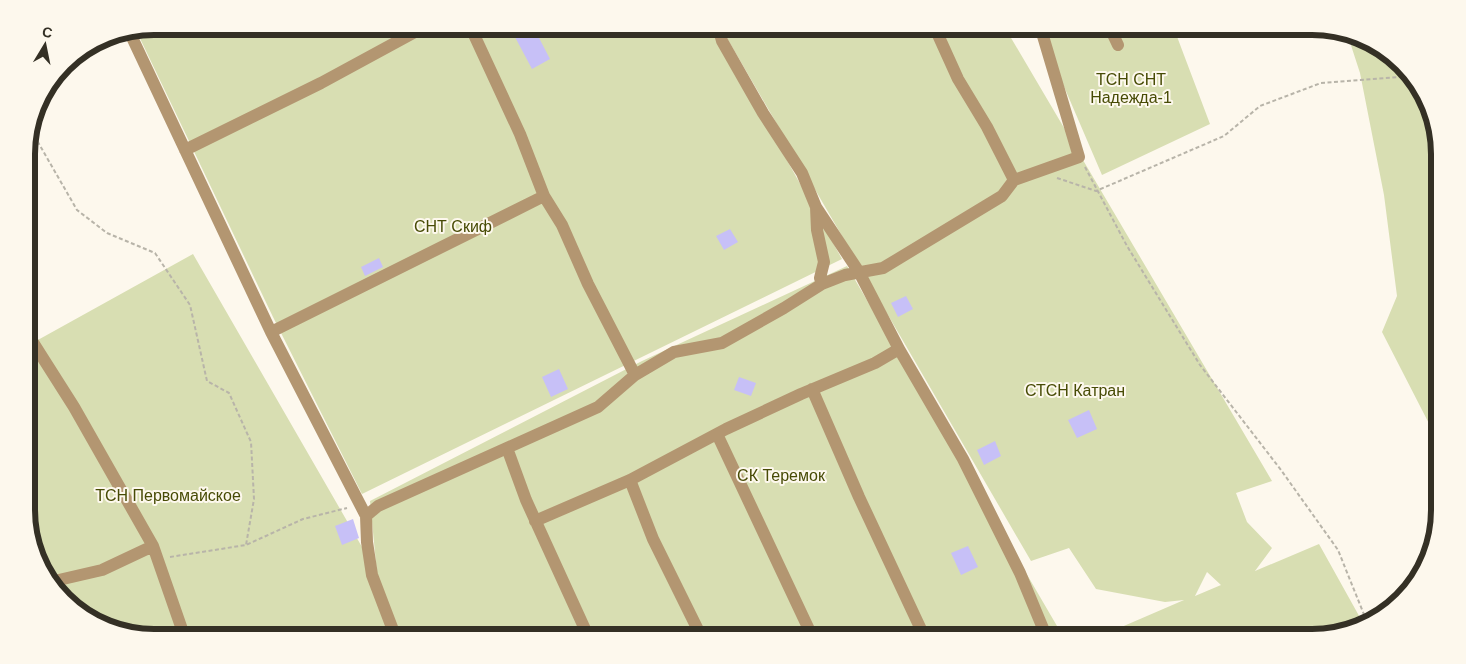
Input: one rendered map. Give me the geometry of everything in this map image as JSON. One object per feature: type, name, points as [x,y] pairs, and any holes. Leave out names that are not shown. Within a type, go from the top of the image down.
[{"type":"lane","points":[[185,150],[321,83],[409,35]]},
{"type":"lane","points":[[474,35],[520,134],[544,196],[562,225],[588,284],[635,375]]},
{"type":"lane","points":[[720,35],[763,113],[802,173],[816,207],[859,272],[899,349],[963,459],[1020,573],[1043,629]]},
{"type":"lane","points":[[938,35],[958,79],[987,127],[1014,180]]},
{"type":"lane","points":[[363,510],[378,506],[598,406],[635,375],[674,352],[722,343],[822,284],[845,275],[883,268],[1002,196],[1014,180],[1080,157],[1043,35]]},
{"type":"lane","points":[[1113,35],[1118,45]]},
{"type":"lane","points":[[132,37],[271,332],[363,510],[372,575],[392,629]]},
{"type":"lane","points":[[271,332],[544,196]]},
{"type":"lane","points":[[816,207],[817,230],[824,262],[820,278],[822,284]]},
{"type":"lane","points":[[35,346],[74,407],[153,546],[183,629]]},
{"type":"lane","points":[[535,521],[630,480],[717,434],[812,389],[875,362],[899,349]]},
{"type":"lane","points":[[812,389],[859,497],[921,629]]},
{"type":"lane","points":[[717,434],[809,629]]},
{"type":"lane","points":[[507,448],[535,521],[585,629]]},
{"type":"lane","points":[[630,480],[654,539],[698,629]]},
{"type":"lane","points":[[58,580],[102,570],[153,546]]},
{"type":"path","points":[[1038,172],[1096,190],[1224,136],[1260,106],[1312,86],[1321,83],[1402,77]]},
{"type":"path","points":[[36,139],[76,210],[107,233],[155,253],[190,305],[207,381],[229,393],[251,442],[254,499],[246,545]]},
{"type":"path","points":[[1080,157],[1127,246],[1200,365],[1282,470],[1338,550],[1365,617]]},
{"type":"path","points":[[158,559],[246,545],[303,519],[363,510]]},
{"type":"green space","name":"СНТ Скиф","points":[[717,35],[842,259],[362,494],[273,317],[139,36]]},
{"type":"green space","name":"СТСН Катран","points":[[725,35],[1009,35],[1272,481],[1236,493],[1247,522],[1272,548],[1255,571],[1319,544],[1361,619],[1335,627],[1320,629],[1117,629],[1184,600],[1165,602],[1096,589],[1069,548],[1031,561]],"holes":[[[1207,572],[1221,585],[1195,596]]]},
{"type":"green space","name":"ТСН СНТ Надежда-1","points":[[1042,35],[1176,35],[1210,124],[1102,175]]},
{"type":"green space","points":[[1350,41],[1372,51],[1396,70],[1415,94],[1427,123],[1431,154],[1431,427],[1382,332],[1397,296],[1384,195],[1360,73]]},
{"type":"green space","name":"СК Теремок","points":[[193,254],[377,573],[370,501],[642,361],[847,266],[1059,629],[154,629],[123,625],[94,613],[70,594],[51,570],[39,541],[35,510],[35,342]]},
{"type":"building","points":[[510,35],[534,35],[535,38],[538,36],[550,59],[532,69],[515,37],[512,38]]},
{"type":"building","points":[[730,229],[738,242],[724,250],[716,236]]},
{"type":"building","points":[[379,258],[383,267],[365,276],[361,267]]},
{"type":"building","points":[[906,296],[913,309],[898,317],[891,303]]},
{"type":"building","points":[[559,369],[568,389],[551,397],[542,377]]},
{"type":"building","points":[[739,377],[756,383],[751,396],[734,390]]},
{"type":"building","points":[[1089,410],[1097,429],[1077,438],[1068,420]]},
{"type":"building","points":[[995,441],[1001,456],[984,465],[977,450]]},
{"type":"building","points":[[353,519],[359,538],[342,545],[335,526]]},
{"type":"building","points":[[968,546],[978,567],[961,575],[951,553]]},
{"type":"park label","name":"ТСН Первомайское","points":[[168,495]]}]
